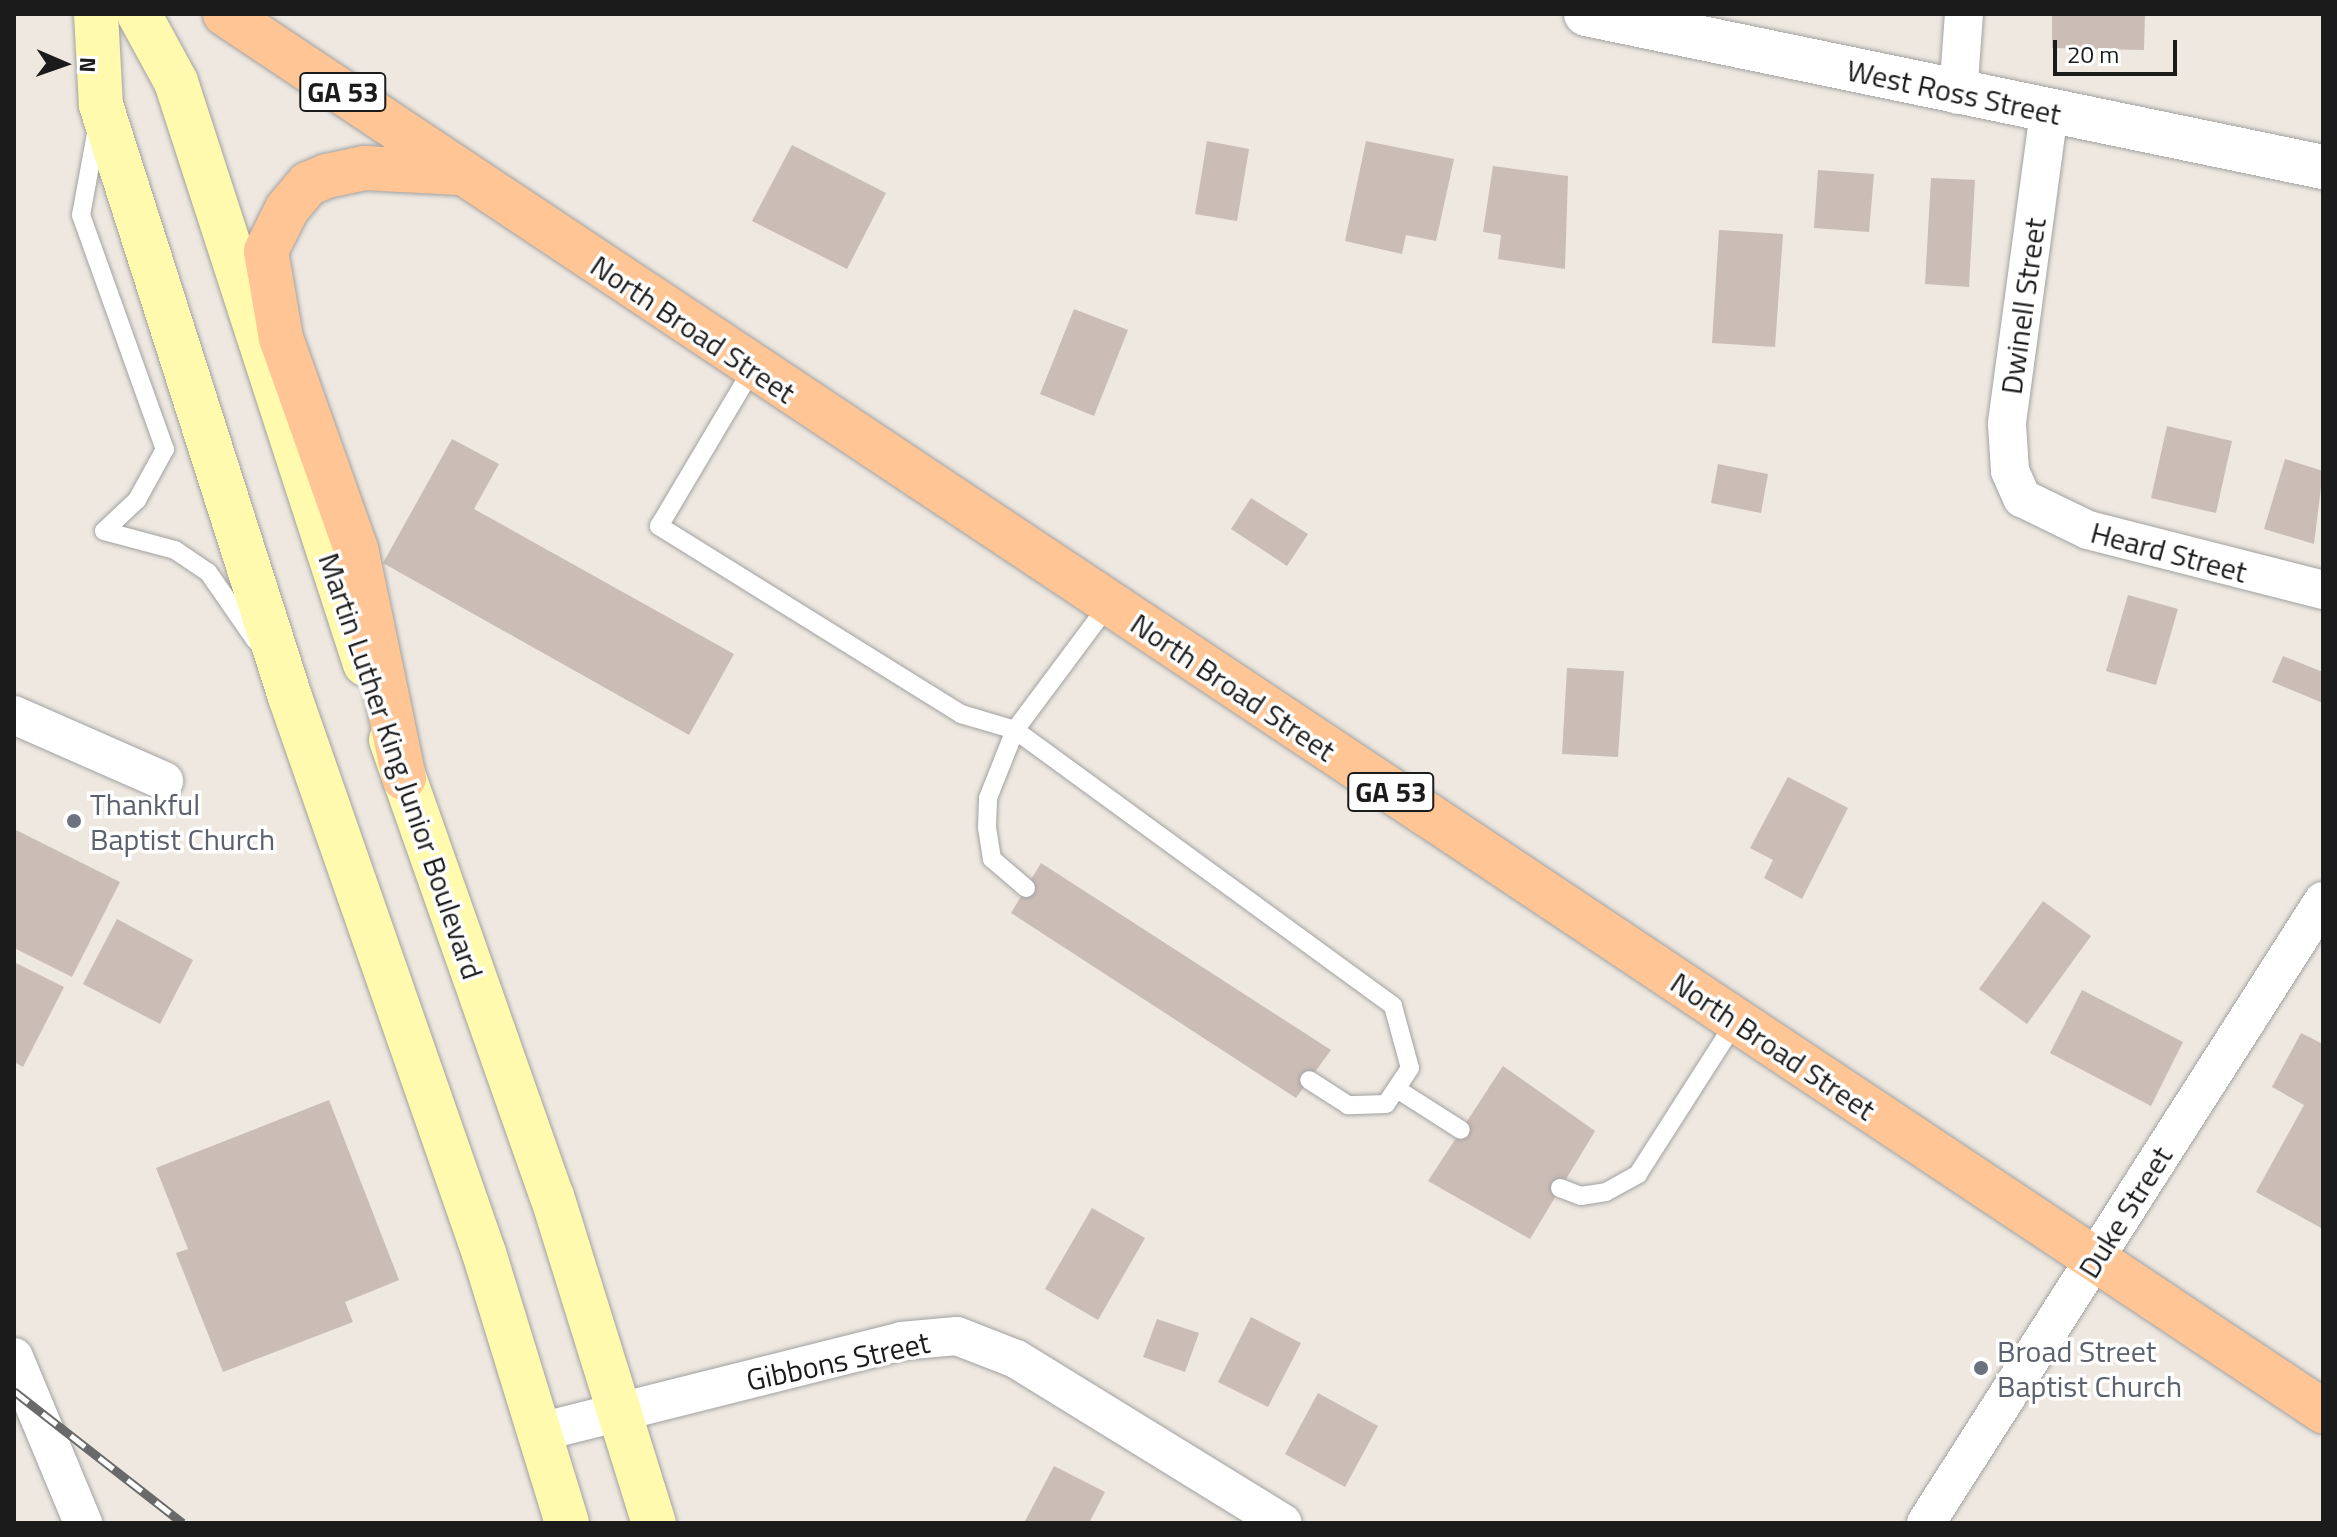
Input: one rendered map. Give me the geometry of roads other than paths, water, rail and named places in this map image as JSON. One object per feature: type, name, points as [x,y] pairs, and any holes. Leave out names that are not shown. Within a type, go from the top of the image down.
[{"type":"main road","points":[[96,14],[101,105],[290,697],[540,1432],[567,1523]]},
{"type":"main road","name":"Martin Luther King Junior Boulevard","points":[[139,14],[176,82],[404,778],[620,1413],[652,1516]]},
{"type":"main road","name":"North Broad Street","points":[[225,14],[458,173],[2323,1411]]},
{"type":"main road","points":[[404,778],[356,549],[281,338],[266,251],[287,209],[308,184],[327,176],[365,168],[458,173]]},
{"type":"street","name":"West Ross Street","points":[[1586,14],[1958,95],[2323,167]]},
{"type":"street","points":[[1958,95],[1964,14]]},
{"type":"street","name":"Dwinell Street","points":[[2022,498],[2010,471],[2007,424],[2049,112]]},
{"type":"street","name":"Heard Street","points":[[2022,498],[2088,530],[2323,590]]},
{"type":"street","points":[[14,715],[164,781]]},
{"type":"street","name":"Duke Street","points":[[1926,1523],[2323,901]]},
{"type":"street","name":"Gibbons Street","points":[[540,1432],[901,1341],[957,1336],[1016,1359],[1283,1523]]},
{"type":"street","points":[[14,1357],[83,1523]]},
{"type":"lane","points":[[101,105],[81,215],[165,449],[137,500],[104,531],[175,550],[208,572],[290,697]]},
{"type":"lane","points":[[753,368],[659,526],[961,714],[1015,730],[1393,1006],[1410,1068],[1400,1091],[1369,1108],[1348,1105],[1309,1080]]},
{"type":"lane","points":[[1026,888],[992,859],[987,828],[988,798],[1015,730],[1109,604]]},
{"type":"lane","points":[[1560,1188],[1581,1196],[1606,1192],[1638,1174],[1736,1021]]},
{"type":"lane","points":[[1400,1091],[1461,1130]]},
{"type":"railway","points":[[14,1391],[183,1523]]},
{"type":"place","name":"Thankful Baptist Church","points":[[74,821]]},
{"type":"place","name":"Broad Street Baptist Church","points":[[1981,1368]]}]
